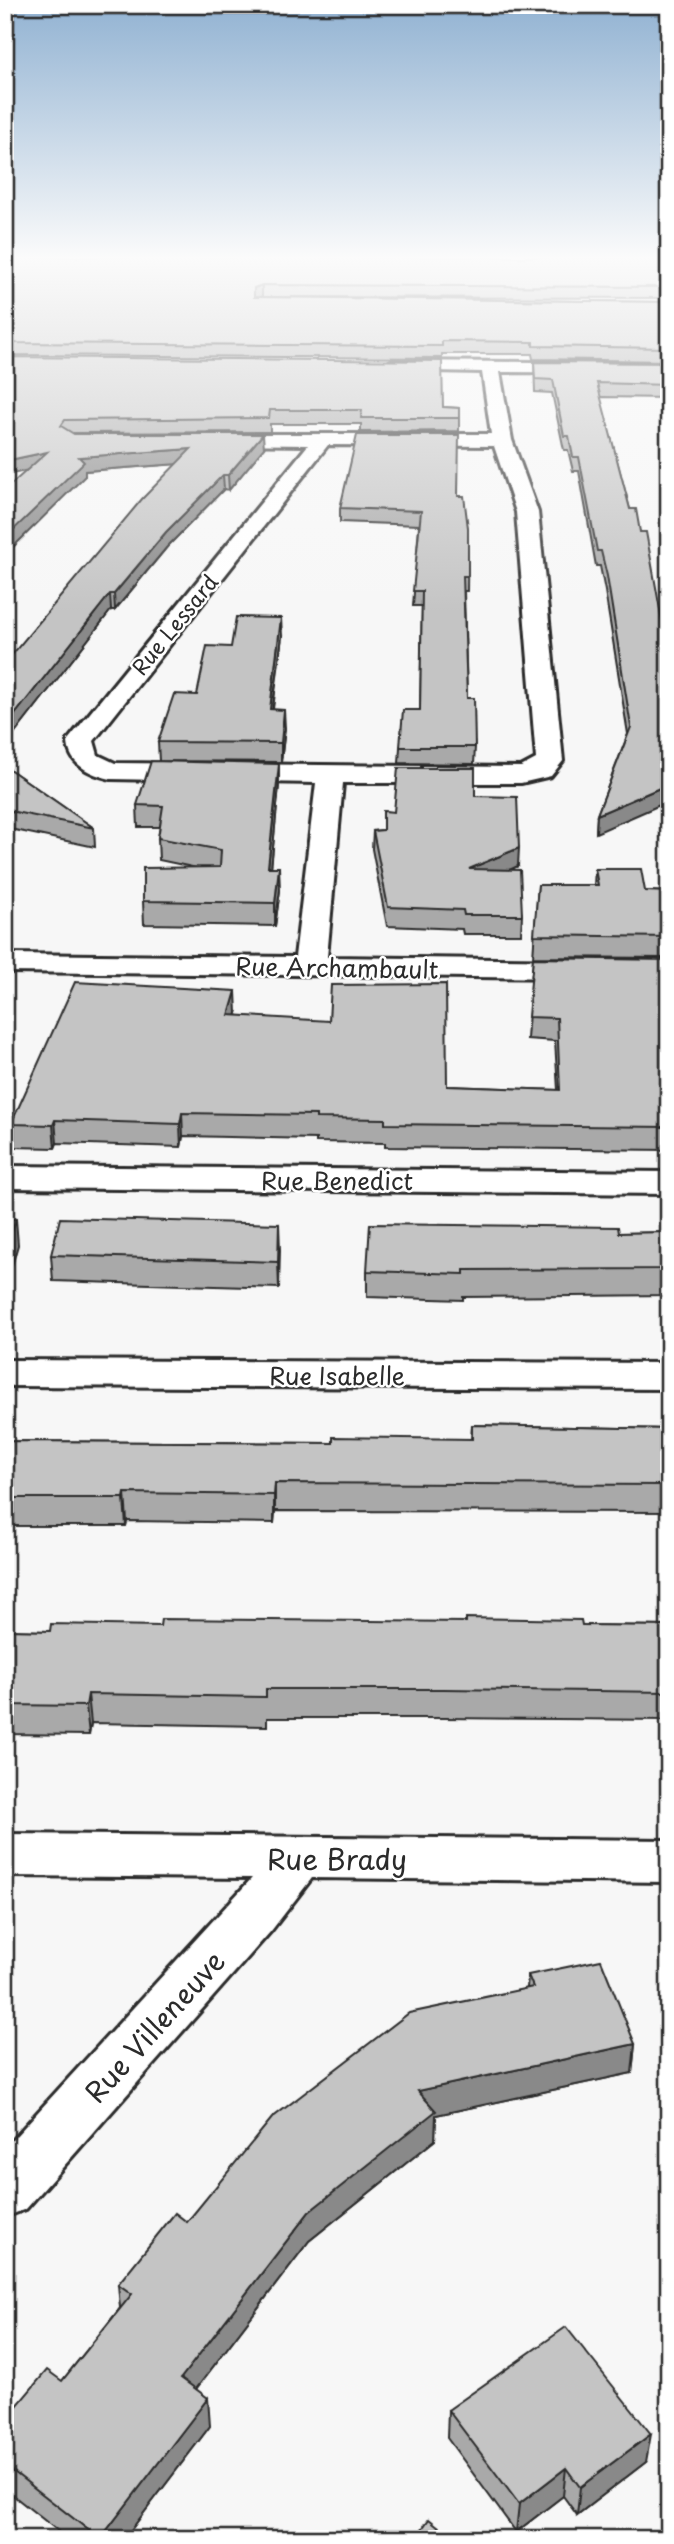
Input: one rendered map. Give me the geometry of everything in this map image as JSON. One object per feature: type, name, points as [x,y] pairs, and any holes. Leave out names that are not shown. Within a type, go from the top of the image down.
[{"type":"street","name":"Rue Lessard","points":[[323,439],[81,740],[80,750],[87,762],[111,771],[330,775],[521,775],[541,770],[550,761],[527,512],[502,440],[492,376]]},
{"type":"street","points":[[190,438],[502,440]]},
{"type":"street","points":[[310,967],[330,775]]},
{"type":"street","name":"Rue Archambault","points":[[5,963],[669,970]]},
{"type":"street","name":"Rue Benedict","points":[[5,1177],[669,1182]]},
{"type":"street","name":"Rue Isabelle","points":[[5,1373],[669,1376]]},
{"type":"street","name":"Rue Brady","points":[[5,1855],[669,1861]]},
{"type":"street","name":"Rue Villeneuve","points":[[5,2190],[252,1916],[298,1858]]},
{"type":"building","points":[[5,376],[442,376],[443,407],[459,408],[459,418],[361,418],[362,410],[270,410],[269,418],[65,420],[61,426],[74,434],[263,434],[228,475],[223,475],[166,532],[114,594],[110,594],[5,727],[5,663],[142,499],[191,449],[79,457],[84,462],[5,538],[5,490],[47,452],[5,461]]},
{"type":"building","points":[[535,376],[669,376],[669,385],[597,383],[630,509],[636,509],[640,532],[646,532],[666,643],[669,643],[669,784],[597,815],[631,727],[607,576],[601,551],[597,551],[579,457],[573,457],[569,436],[564,436],[553,380],[535,379]]},
{"type":"building","points":[[357,435],[459,435],[458,496],[464,496],[468,528],[468,576],[463,576],[467,698],[474,698],[475,747],[400,747],[403,710],[420,710],[422,591],[413,591],[421,511],[340,508]]},
{"type":"building","points":[[236,617],[281,618],[270,709],[284,710],[281,743],[158,742],[174,694],[197,695],[207,646],[231,647]]},
{"type":"building","points":[[151,761],[279,764],[268,867],[279,867],[275,903],[143,901],[143,868],[220,867],[221,850],[158,838],[163,806],[137,805]]},
{"type":"building","points":[[5,766],[94,828],[5,810]]},
{"type":"building","points":[[398,768],[475,768],[475,796],[517,797],[519,848],[469,869],[520,870],[522,915],[464,915],[463,910],[388,907],[373,831],[383,830],[383,811],[394,812]]},
{"type":"building","points":[[595,869],[641,869],[645,891],[669,892],[669,937],[534,935],[538,885],[598,885]]},
{"type":"building","points":[[533,958],[669,960],[669,1127],[385,1124],[385,1119],[316,1118],[316,1115],[182,1113],[180,1124],[55,1120],[53,1125],[11,1124],[75,982],[236,991],[229,1015],[329,1021],[331,985],[446,984],[447,1086],[560,1090],[557,1018],[528,1017]]},
{"type":"building","points":[[60,1218],[279,1224],[278,1262],[51,1255]]},
{"type":"building","points":[[5,1219],[16,1219],[5,1253]]},
{"type":"building","points":[[370,1224],[618,1227],[619,1233],[669,1232],[669,1269],[464,1270],[464,1274],[367,1271]]},
{"type":"building","points":[[472,1425],[669,1429],[669,1485],[275,1483],[274,1495],[125,1493],[124,1498],[5,1498],[5,1441],[333,1443],[333,1437],[472,1439]]},
{"type":"building","points":[[466,1618],[581,1620],[582,1625],[669,1626],[669,1692],[266,1689],[266,1697],[88,1694],[86,1706],[5,1705],[5,1630],[50,1631],[51,1624],[160,1626],[161,1619],[466,1622]]},
{"type":"building","points":[[601,1960],[635,2044],[418,2091],[436,2111],[309,2212],[181,2378],[208,2398],[100,2539],[5,2465],[5,2420],[47,2370],[62,2381],[132,2294],[118,2284],[175,2213],[187,2222],[272,2118],[409,2013],[533,1987],[528,1975]]},
{"type":"building","points":[[566,2327],[651,2434],[580,2487],[566,2468],[519,2504],[448,2410]]},
{"type":"building","points":[[429,2519],[454,2539],[415,2539]]}]
